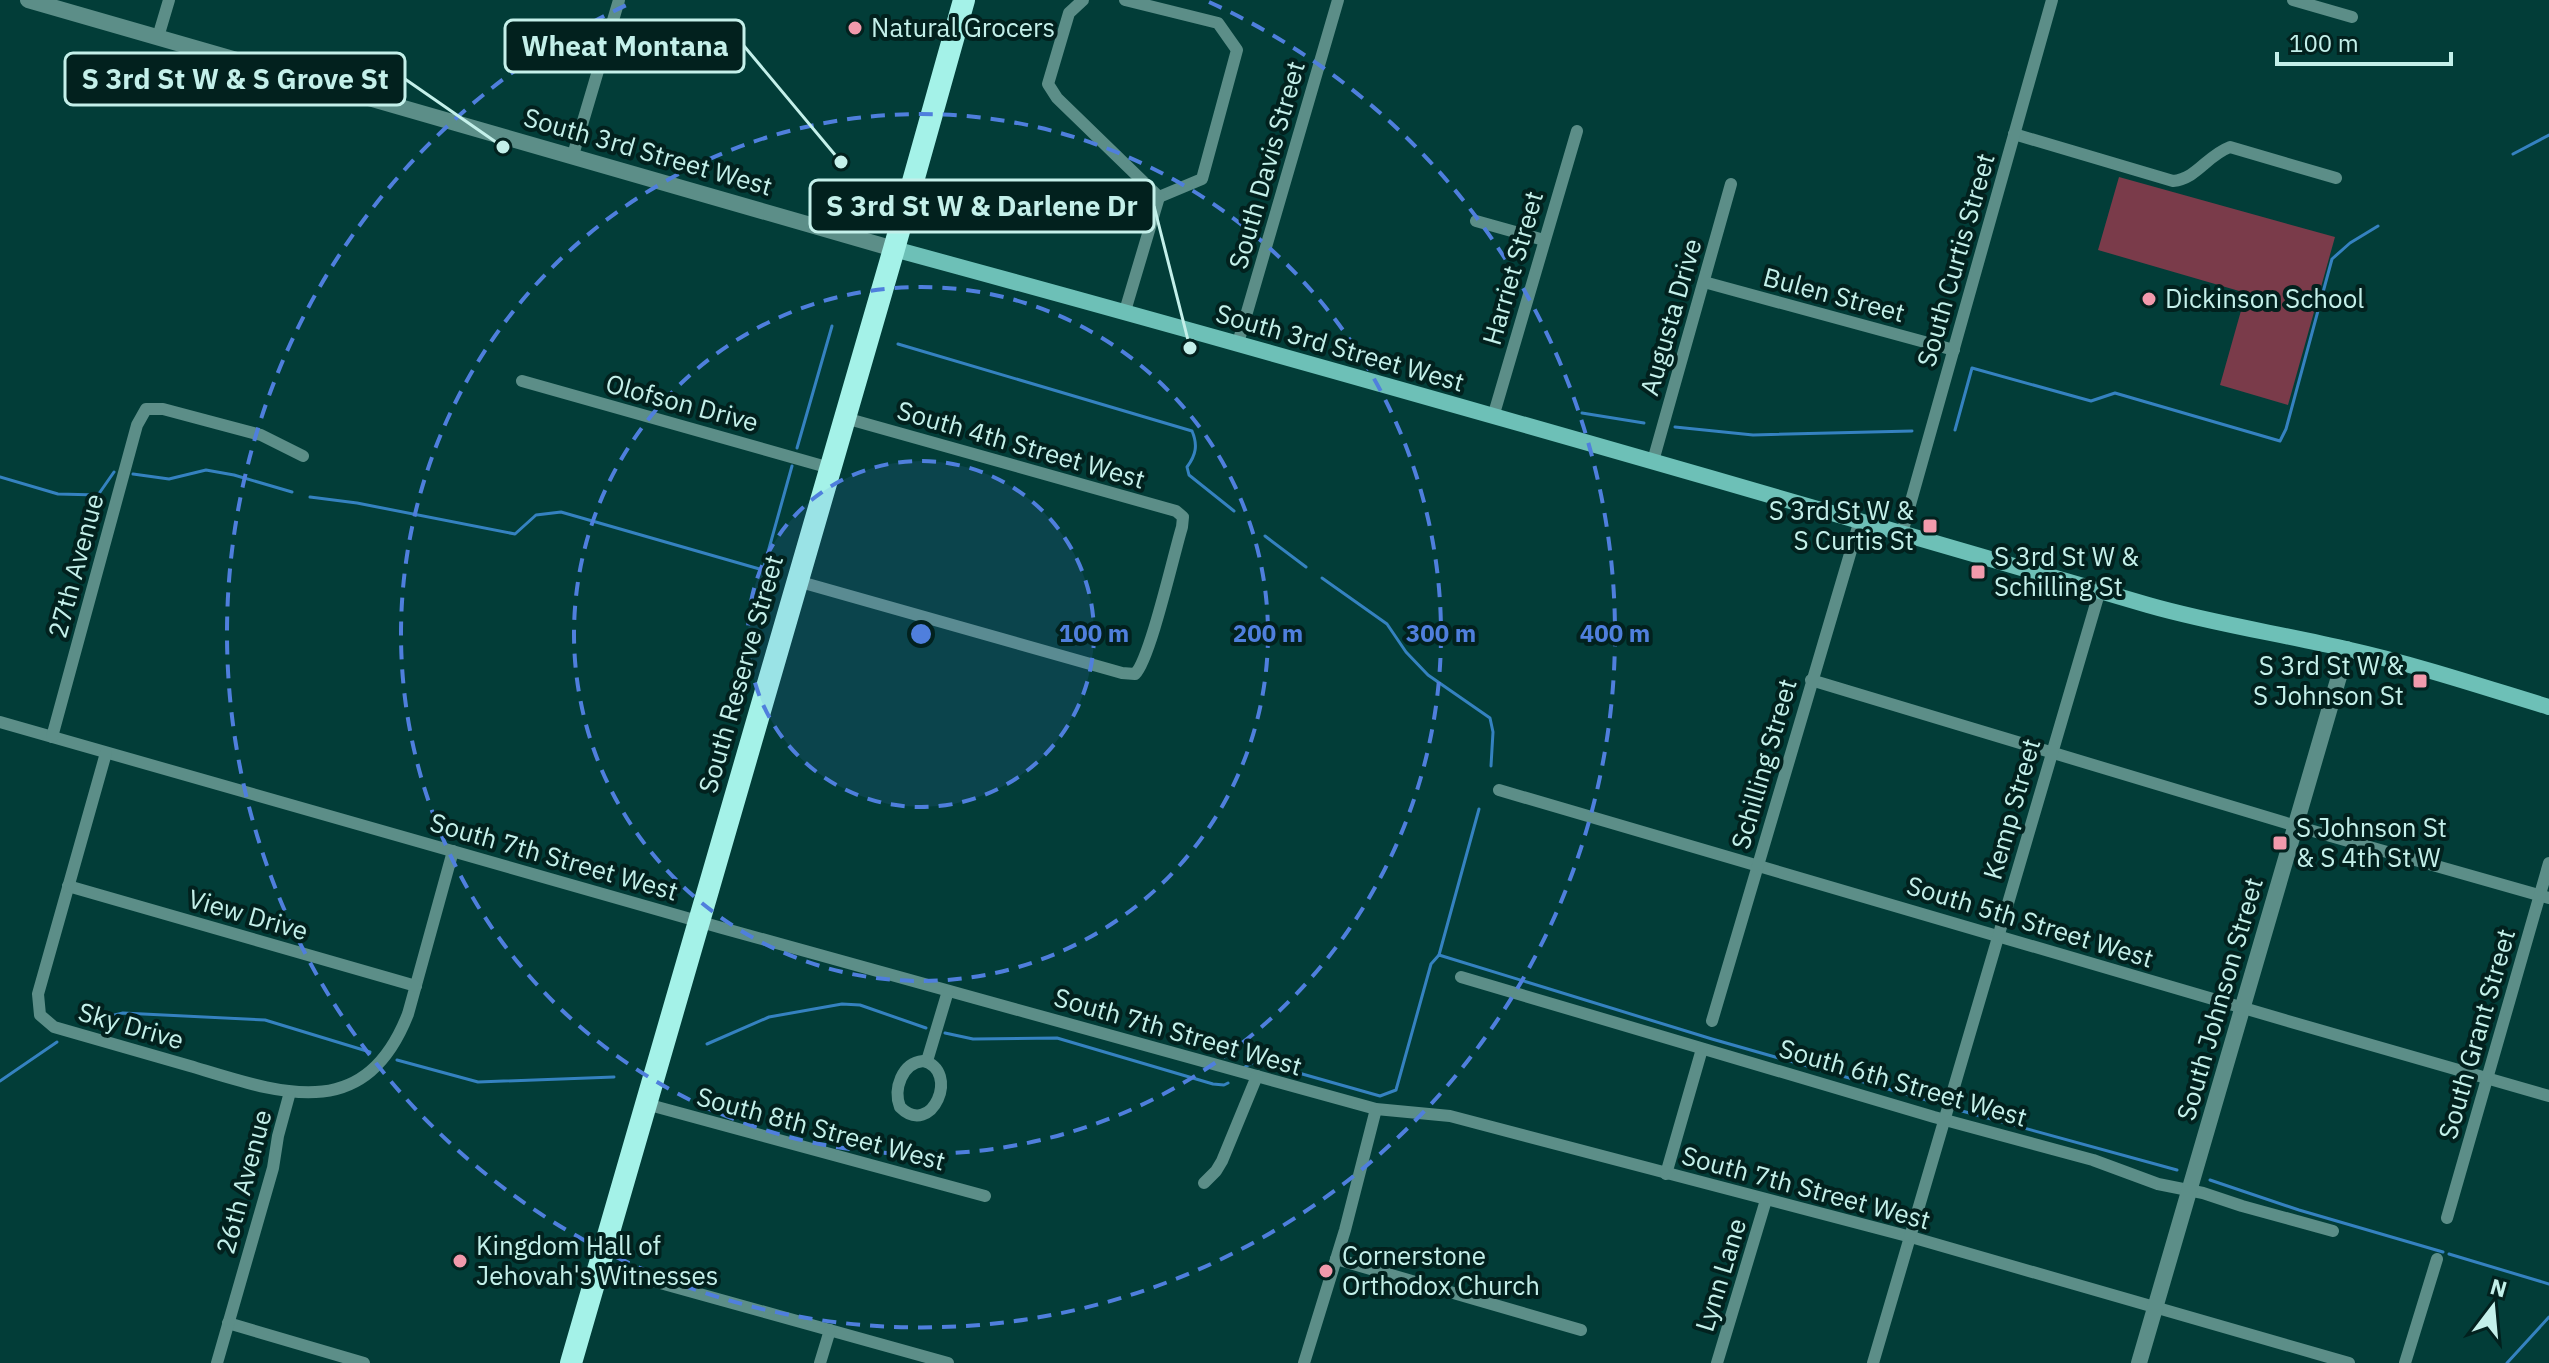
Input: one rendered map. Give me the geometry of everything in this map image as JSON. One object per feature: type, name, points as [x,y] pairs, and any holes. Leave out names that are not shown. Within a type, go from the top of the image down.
[{"type":"highway","name":"South Reserve Street","points":[[571,1363],[964,0]]},
{"type":"main road","name":"South 3rd Street West","points":[[894,249],[1125,311],[2217,623],[2347,649],[2549,707]]},
{"type":"street","name":"South 3rd Street West","points":[[28,0],[894,249]]},
{"type":"street","points":[[158,37],[169,0]]},
{"type":"street","points":[[573,155],[619,0]]},
{"type":"street","points":[[1083,0],[1069,13],[1048,84],[1057,98],[1159,197]]},
{"type":"street","points":[[1125,0],[1218,23],[1237,50],[1202,179],[1159,197]]},
{"type":"street","name":"South Davis Street","points":[[1238,343],[1338,0]]},
{"type":"street","name":"South Curtis Street","points":[[1902,533],[2052,0]]},
{"type":"street","points":[[2293,0],[2352,17]]},
{"type":"street","name":"Harriet Street","points":[[1493,417],[1577,131]]},
{"type":"street","points":[[2014,134],[2173,181],[2186,179],[2219,152],[2230,147],[2336,178]]},
{"type":"street","name":"Augusta Drive","points":[[1653,461],[1731,184]]},
{"type":"street","points":[[1125,311],[1159,197]]},
{"type":"street","points":[[1476,221],[1544,240]]},
{"type":"street","name":"Bulen Street","points":[[1704,282],[1954,350]]},
{"type":"street","name":"Olofson Drive","points":[[522,381],[830,468]]},
{"type":"street","name":"27th Avenue","points":[[52,737],[137,425],[146,409],[163,409],[261,435],[303,456]]},
{"type":"street","name":"South 4th Street West","points":[[797,581],[1122,673],[1135,674],[1141,668],[1150,640],[1183,517],[1176,511],[845,418]]},
{"type":"street","name":"Schilling Street","points":[[1712,1021],[1860,520]]},
{"type":"street","name":"Kemp Street","points":[[1873,1363],[2100,590]]},
{"type":"street","name":"South Johnson Street","points":[[2139,1363],[2347,649]]},
{"type":"street","points":[[1811,680],[2544,897]]},
{"type":"street","name":"South 7th Street West","points":[[0,722],[698,921],[1376,1109],[1450,1116],[1911,1237],[2349,1363]]},
{"type":"street","name":"Sky Drive","points":[[106,753],[38,994],[40,1015],[54,1027],[262,1087],[290,1092]]},
{"type":"street","name":"South 5th Street West","points":[[1499,790],[2241,1009],[2549,1096]]},
{"type":"street","name":"26th Avenue","points":[[217,1363],[273,1168],[290,1092],[313,1094],[356,1080],[376,1069],[399,1036],[453,851]]},
{"type":"street","name":"South Grant Street","points":[[2447,1218],[2544,897],[2549,863]]},
{"type":"street","name":"View Drive","points":[[68,886],[416,986]]},
{"type":"street","name":"South 6th Street West","points":[[1461,977],[1946,1120],[2093,1160],[2158,1184],[2333,1231]]},
{"type":"street","points":[[927,1061],[948,991]]},
{"type":"street","points":[[1666,1174],[1702,1049]]},
{"type":"street","points":[[927,1061],[936,1067],[940,1075],[936,1103],[925,1115],[911,1115],[898,1102],[902,1075],[913,1063],[927,1061]]},
{"type":"street","points":[[1204,1183],[1222,1161],[1257,1076]]},
{"type":"street","name":"South 8th Street West","points":[[646,1104],[985,1196]]},
{"type":"street","points":[[1304,1363],[1345,1230],[1376,1109]]},
{"type":"street","name":"Lynn Lane","points":[[1717,1363],[1766,1200]]},
{"type":"street","points":[[1336,1259],[1581,1330]]},
{"type":"street","points":[[2405,1363],[2437,1259]]},
{"type":"street","points":[[599,1266],[948,1363]]},
{"type":"street","points":[[228,1323],[364,1363]]},
{"type":"street","points":[[820,1363],[830,1330]]},
{"type":"shaded area","points":[[2119,177],[2335,237],[2288,405],[2220,385],[2246,293],[2098,250]]},
{"type":"waterway","points":[[2513,154],[2549,135]]},
{"type":"waterway","points":[[1955,430],[1972,368],[2091,401],[2115,393],[2280,441],[2286,429],[2332,259],[2350,243],[2378,226]]},
{"type":"waterway","points":[[797,448],[832,326]]},
{"type":"waterway","points":[[898,344],[1192,431],[1195,445],[1187,467],[1189,475],[1234,511]]},
{"type":"waterway","points":[[1582,413],[1644,423]]},
{"type":"waterway","points":[[1675,427],[1753,435],[1912,431]]},
{"type":"waterway","points":[[310,497],[357,503],[515,534],[536,515],[561,512],[763,570],[792,466]]},
{"type":"waterway","points":[[133,474],[169,479],[206,470],[292,492]]},
{"type":"waterway","points":[[0,477],[58,494],[98,495],[114,472]]},
{"type":"waterway","points":[[1265,536],[1306,567]]},
{"type":"waterway","points":[[1322,578],[1387,624],[1406,652],[1428,675],[1490,718],[1493,732],[1491,766]]},
{"type":"waterway","points":[[1439,955],[1479,809]]},
{"type":"waterway","points":[[1245,1067],[1260,1062],[1380,1096],[1396,1090],[1431,964],[1439,955],[1712,1039],[1937,1103]]},
{"type":"waterway","points":[[707,1044],[769,1017],[842,1004],[860,1005],[926,1028]]},
{"type":"waterway","points":[[88,1021],[123,1013],[265,1020],[370,1052]]},
{"type":"waterway","points":[[945,1033],[973,1039],[1057,1038],[1213,1084],[1228,1083]]},
{"type":"waterway","points":[[0,1081],[57,1042]]},
{"type":"waterway","points":[[397,1060],[478,1082],[614,1077]]},
{"type":"waterway","points":[[1962,1111],[2177,1170]]},
{"type":"waterway","points":[[2210,1180],[2443,1252]]},
{"type":"waterway","points":[[2449,1254],[2549,1284]]},
{"type":"waterway","points":[[2507,1363],[2549,1317]]},
{"type":"place","name":"Natural Grocers","points":[[855,28]]},
{"type":"place","name":"S 3rd St W & S Grove St","points":[[503,147]]},
{"type":"place","name":"Wheat Montana","points":[[841,162]]},
{"type":"place","name":"Dickinson School","points":[[2149,299]]},
{"type":"place","name":"S 3rd St W & Darlene Dr","points":[[1190,348]]},
{"type":"place","name":"S 3rd St W & S Curtis St","points":[[1930,526]]},
{"type":"place","name":"S 3rd St W & Schilling St","points":[[1978,572]]},
{"type":"place","name":"S 3rd St W & S Johnson St","points":[[2420,681]]},
{"type":"place","name":"S Johnson St & S 4th St W","points":[[2280,843]]},
{"type":"place","name":"Kingdom Hall of Jehovah's Witnesses","points":[[460,1261]]},
{"type":"place","name":"Cornerstone Orthodox Church","points":[[1326,1271]]}]
